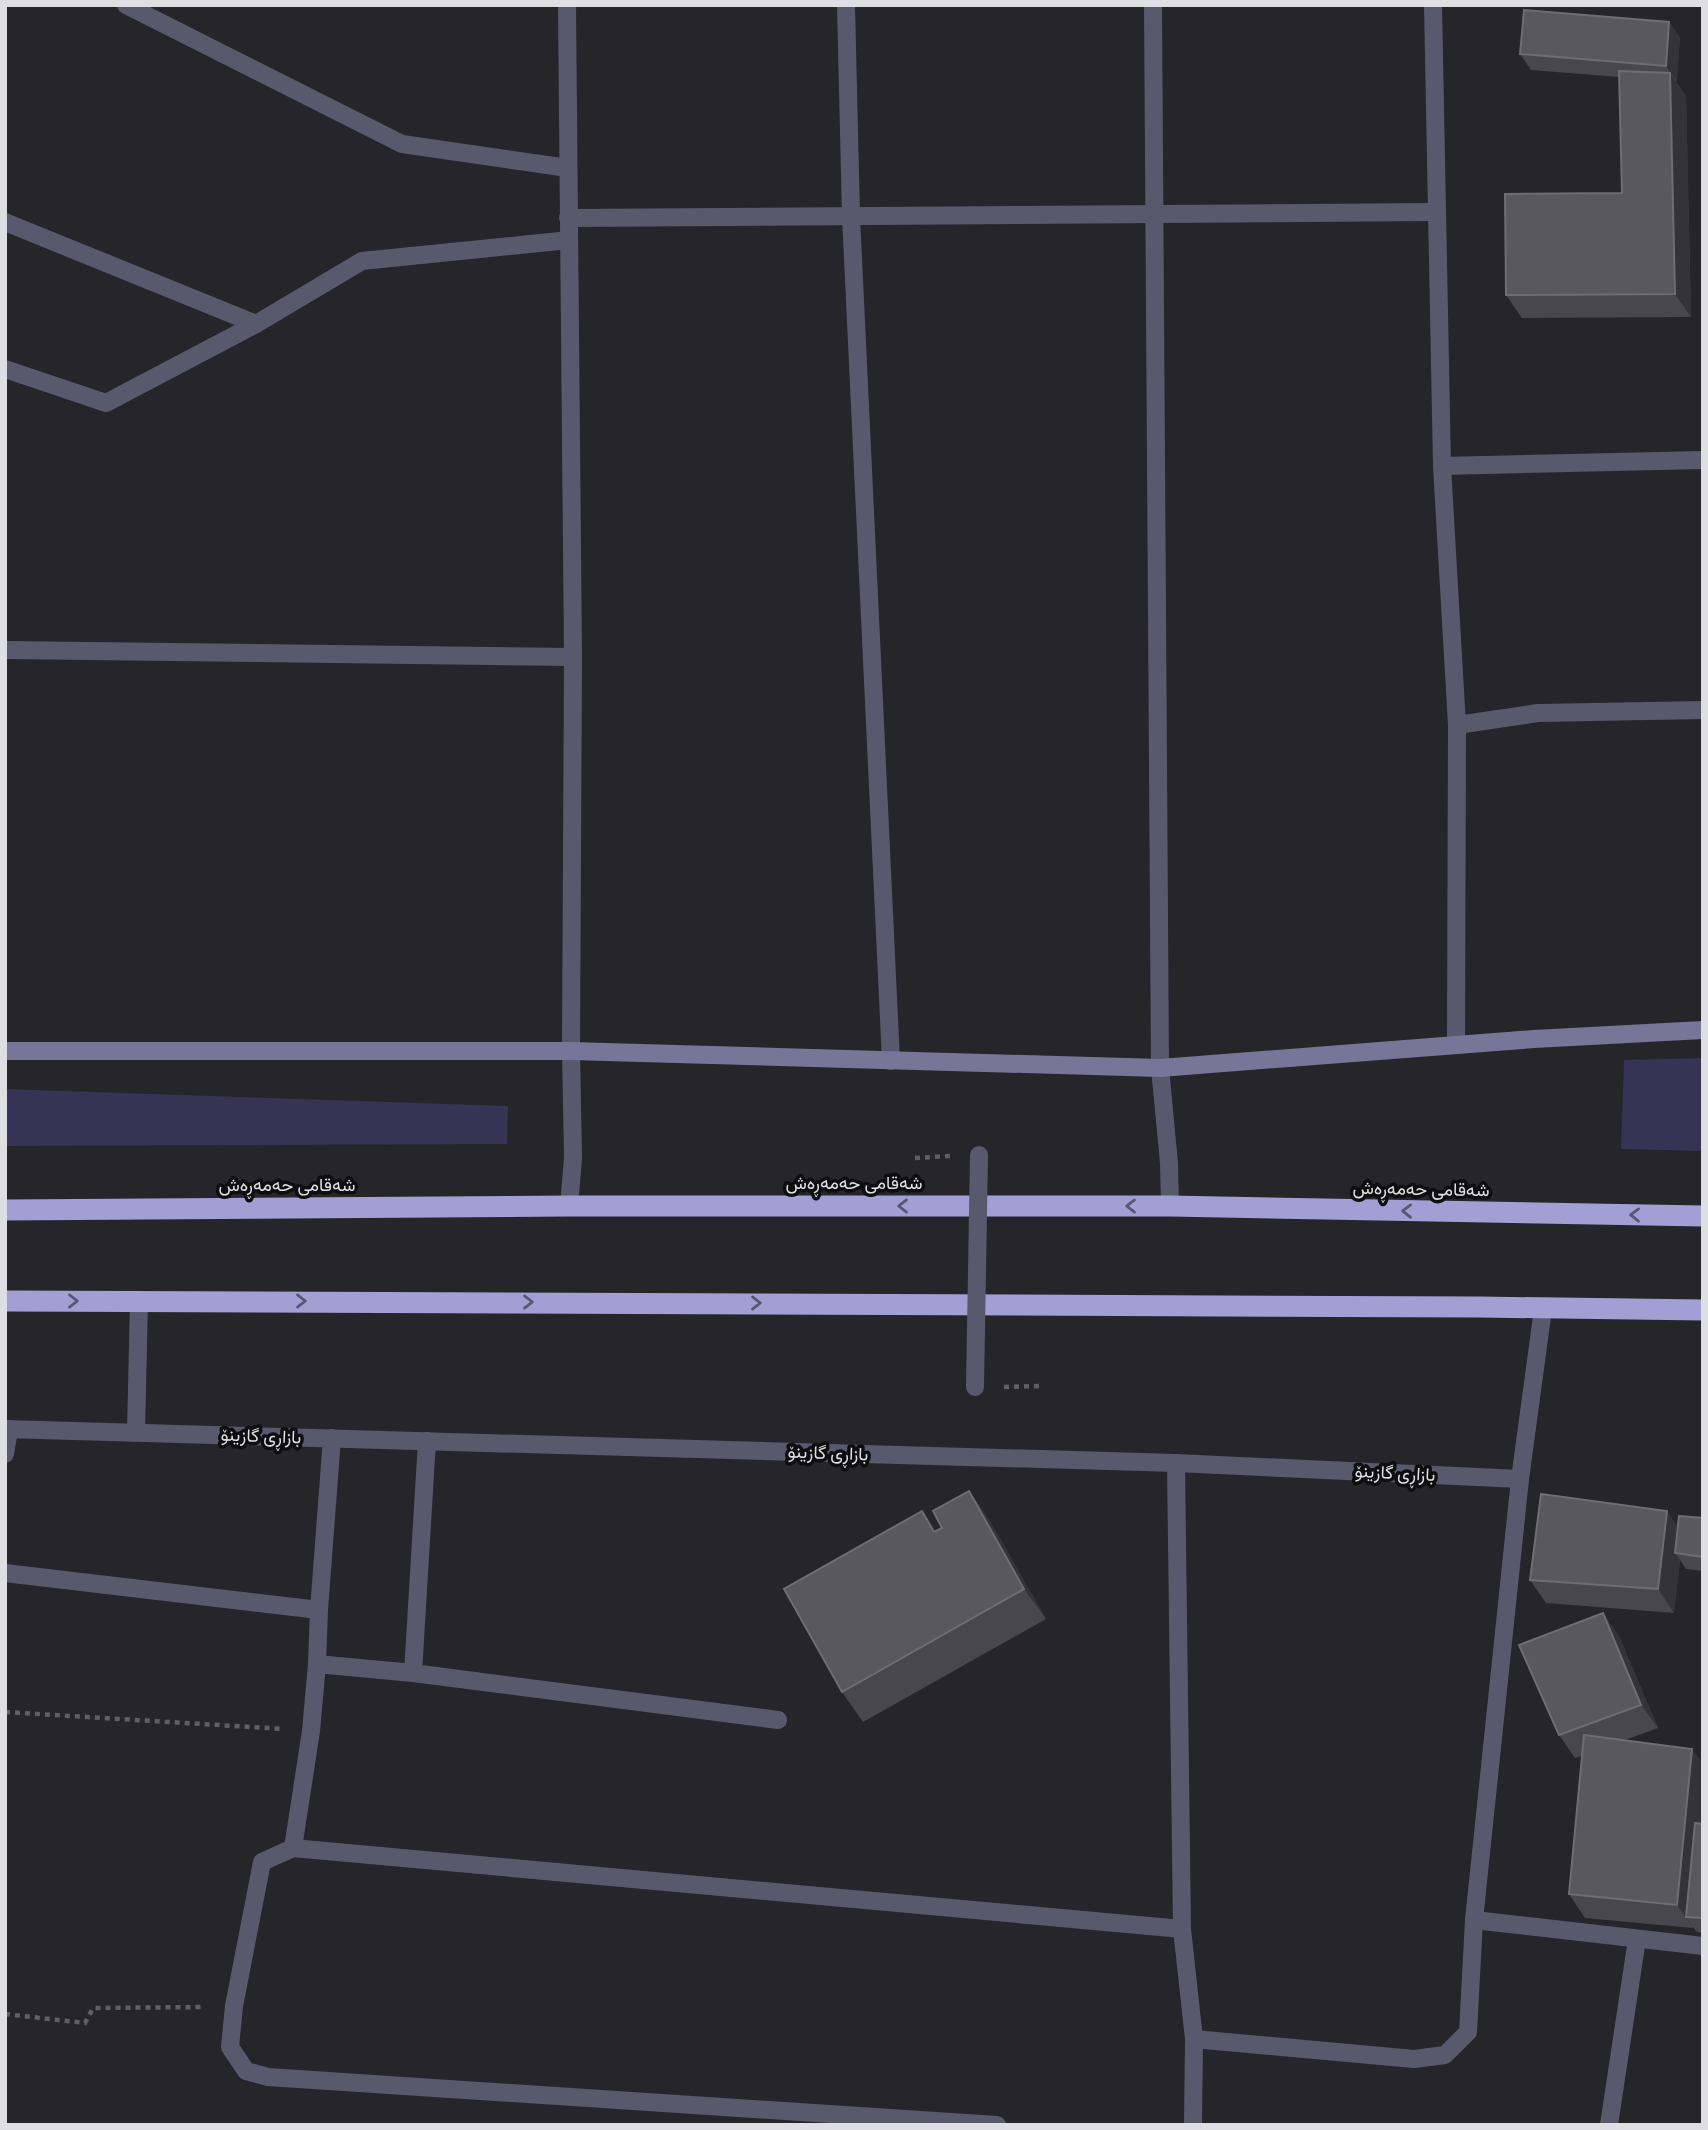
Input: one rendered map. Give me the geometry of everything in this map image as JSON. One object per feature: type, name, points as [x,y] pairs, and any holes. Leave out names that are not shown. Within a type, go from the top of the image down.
[{"type":"highway","name":"شەقامی حەمەڕەش","points":[[5,1210],[1170,1206],[1703,1216]]},
{"type":"highway","points":[[5,1301],[1703,1310]]},
{"type":"street","points":[[125,5],[402,144],[568,168]]},
{"type":"street","points":[[567,5],[573,657],[573,1158],[569,1206]]},
{"type":"street","points":[[846,5],[851,216],[891,1061]]},
{"type":"street","points":[[1153,5],[1160,1068],[1170,1163],[1170,1206]]},
{"type":"street","points":[[1433,5],[1443,466],[1457,725],[1456,1045]]},
{"type":"street","points":[[568,218],[1437,212]]},
{"type":"street","points":[[5,222],[256,324]]},
{"type":"street","points":[[5,369],[106,403],[256,324],[362,261],[569,240]]},
{"type":"street","points":[[1443,466],[1703,460]]},
{"type":"street","points":[[5,650],[573,657]]},
{"type":"street","points":[[1457,725],[1538,713],[1703,710]]},
{"type":"street","points":[[5,1051],[571,1051],[1160,1068],[1456,1045],[1703,1030]]},
{"type":"street","points":[[975,1387],[979,1155]]},
{"type":"street","points":[[136,1432],[139,1301]]},
{"type":"street","points":[[1194,2039],[1414,2059],[1445,2054],[1468,2032],[1474,1920],[1520,1479],[1543,1309]]},
{"type":"street","points":[[5,1454],[7,1429]]},
{"type":"street","name":"بازاڕی گازینۆ","points":[[7,1429],[1176,1463],[1520,1479]]},
{"type":"street","points":[[293,1848],[312,1731],[332,1438]]},
{"type":"street","points":[[413,1673],[427,1441]]},
{"type":"street","points":[[1176,1463],[1182,1929],[1194,2039],[1193,2125]]},
{"type":"street","points":[[5,1573],[319,1610]]},
{"type":"street","points":[[317,1664],[413,1673],[778,1720]]},
{"type":"street","points":[[998,2125],[268,2077],[246,2071],[230,2047],[233,2006],[262,1862],[293,1848],[1182,1929]]},
{"type":"street","points":[[1474,1920],[1703,1946]]},
{"type":"street","points":[[1609,2125],[1637,1939]]},
{"type":"path","points":[[975,1387],[1041,1386]]},
{"type":"path","points":[[5,1712],[312,1731]]},
{"type":"path","points":[[5,2014],[85,2023],[93,2008],[233,2006]]},
{"type":"shaded area","points":[[1703,1058],[1703,1151],[1621,1149],[1624,1060]]},
{"type":"shaded area","points":[[5,1089],[508,1106],[507,1144],[5,1146]]},
{"type":"building","points":[[1524,10],[1669,22],[1666,66],[1520,54]]},
{"type":"building","points":[[1619,71],[1670,73],[1675,294],[1506,295],[1505,194],[1622,193]]},
{"type":"building","points":[[969,1491],[1024,1589],[842,1692],[784,1589],[922,1511],[934,1532],[942,1528],[933,1511]]},
{"type":"building","points":[[1541,1494],[1667,1511],[1658,1589],[1530,1580]]},
{"type":"building","points":[[1679,1516],[1703,1518],[1703,1557],[1675,1553]]},
{"type":"building","points":[[1603,1613],[1641,1705],[1559,1735],[1519,1645]]},
{"type":"building","points":[[1584,1735],[1692,1749],[1677,1905],[1569,1894]]},
{"type":"building","points":[[1695,1823],[1703,1824],[1703,1918],[1686,1917]]}]
